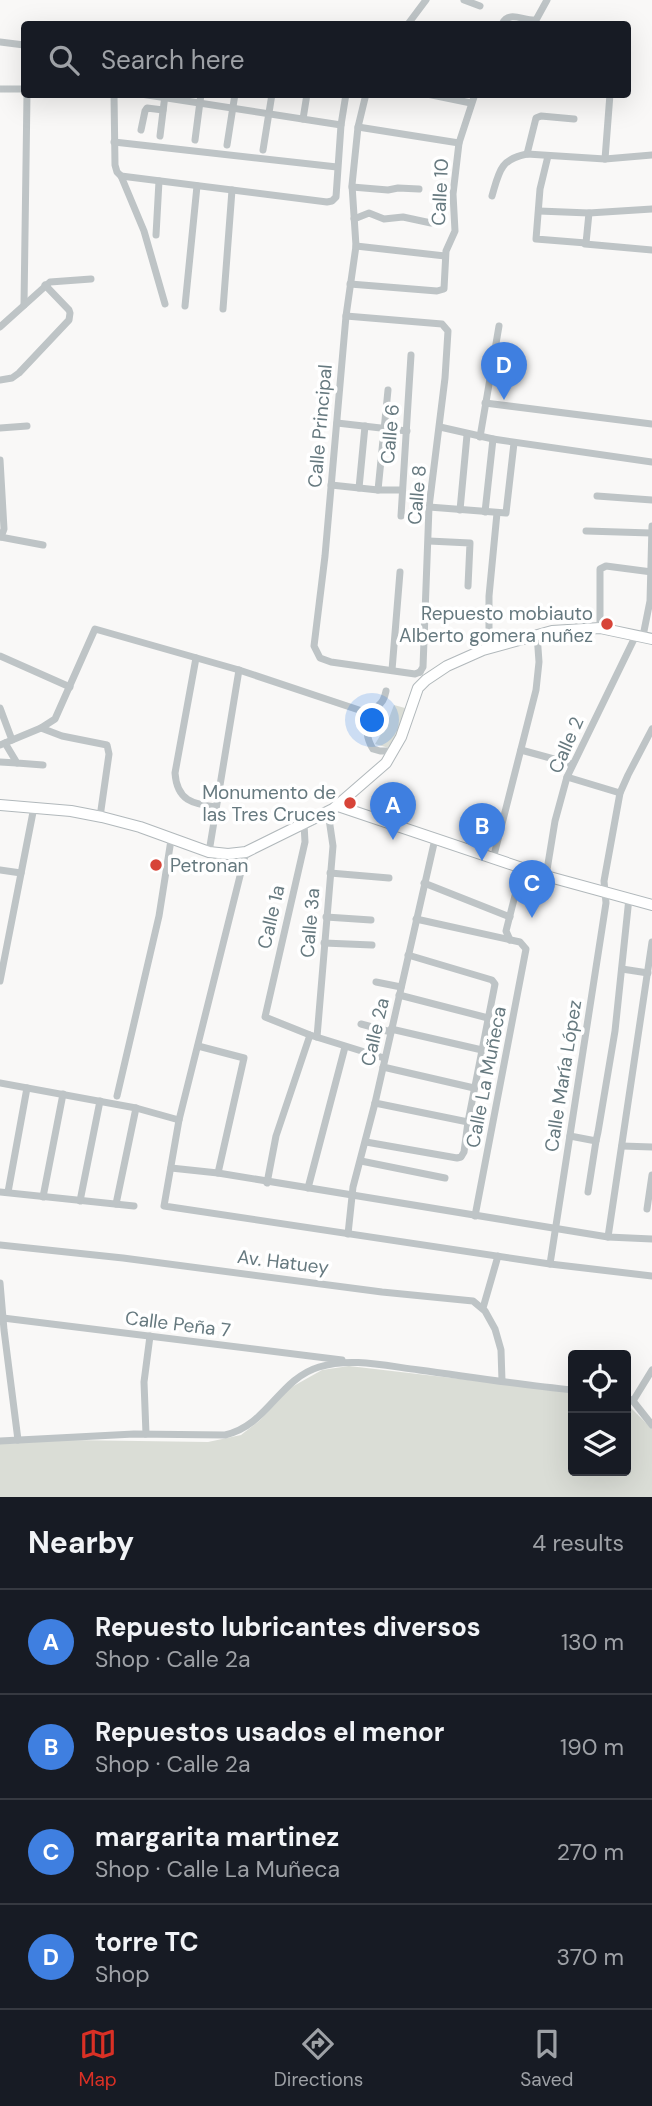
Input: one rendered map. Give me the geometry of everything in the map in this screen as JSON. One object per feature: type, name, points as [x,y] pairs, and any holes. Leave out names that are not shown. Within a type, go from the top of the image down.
[{"type":"street","points":[[410,21],[426,0]]},
{"type":"street","points":[[464,0],[480,6]]},
{"type":"street","points":[[504,21],[510,16],[536,20],[547,0]]},
{"type":"street","points":[[0,42],[21,45]]},
{"type":"street","points":[[0,89],[21,89]]},
{"type":"street","points":[[24,305],[26,98]]},
{"type":"street","points":[[114,98],[116,169],[144,231],[165,304]]},
{"type":"street","points":[[160,136],[165,98]]},
{"type":"street","points":[[174,98],[341,125]]},
{"type":"street","points":[[195,140],[201,98]]},
{"type":"street","points":[[227,145],[234,98]]},
{"type":"street","points":[[263,150],[271,98]]},
{"type":"street","points":[[303,120],[306,98]]},
{"type":"street","points":[[121,176],[330,202],[336,197],[345,98]]},
{"type":"street","name":"Calle Principal","points":[[365,98],[358,127],[352,187],[356,246],[346,316],[314,650],[320,658],[331,662],[423,676]]},
{"type":"street","points":[[447,98],[471,103]]},
{"type":"street","name":"Calle 10","points":[[350,284],[440,292],[443,290],[445,256],[455,231],[453,194],[459,143],[473,98]]},
{"type":"street","points":[[605,159],[610,98]]},
{"type":"street","points":[[141,130],[147,108],[163,110]]},
{"type":"street","points":[[527,154],[536,118],[541,116],[574,119]]},
{"type":"street","points":[[358,127],[459,143]]},
{"type":"street","points":[[114,142],[337,167]]},
{"type":"street","points":[[492,196],[500,170],[506,161],[516,156],[527,154],[605,159],[651,155],[652,145]]},
{"type":"street","points":[[548,156],[541,182],[537,240],[652,250]]},
{"type":"street","points":[[156,234],[159,181]]},
{"type":"street","points":[[185,306],[197,186]]},
{"type":"street","points":[[352,187],[419,189]]},
{"type":"street","points":[[223,309],[232,190]]},
{"type":"street","points":[[539,211],[589,213],[652,209]]},
{"type":"street","points":[[585,243],[589,213]]},
{"type":"street","points":[[354,219],[369,214],[384,219],[402,217],[431,223]]},
{"type":"street","points":[[356,246],[445,256]]},
{"type":"street","points":[[0,327],[44,285],[56,280],[91,279]]},
{"type":"street","points":[[0,380],[12,378],[19,373],[69,320],[69,310],[44,285]]},
{"type":"street","name":"Calle 8","points":[[346,316],[442,324],[447,329],[440,427],[429,507],[423,676]]},
{"type":"street","points":[[480,437],[499,326]]},
{"type":"street","name":"Calle 6","points":[[401,516],[411,355]]},
{"type":"street","points":[[378,490],[387,390]]},
{"type":"street","points":[[485,403],[652,424]]},
{"type":"street","points":[[337,423],[407,431]]},
{"type":"street","points":[[0,428],[27,426]]},
{"type":"street","points":[[359,488],[365,426]]},
{"type":"street","points":[[440,427],[467,435],[514,443],[652,462]]},
{"type":"street","points":[[460,510],[467,435]]},
{"type":"street","points":[[485,512],[494,439]]},
{"type":"street","points":[[429,507],[504,514],[508,510],[514,443]]},
{"type":"street","points":[[0,460],[4,529],[1,537],[43,545]]},
{"type":"street","points":[[331,485],[401,490]]},
{"type":"street","points":[[597,496],[652,500]]},
{"type":"street","points":[[489,648],[489,596],[497,513]]},
{"type":"street","name":"Calle 2","points":[[546,876],[555,821],[572,764],[644,637],[651,602],[652,526]]},
{"type":"street","points":[[586,531],[651,533]]},
{"type":"street","points":[[429,541],[470,543],[468,586]]},
{"type":"street","points":[[600,628],[600,569],[606,566],[652,572]]},
{"type":"street","points":[[392,670],[400,572]]},
{"type":"street","points":[[0,805],[100,817],[140,827],[209,852],[247,852],[338,806],[386,764],[401,737],[423,676],[489,648],[537,634],[600,628],[644,637]]},
{"type":"street","points":[[6,742],[41,728],[58,714],[95,629],[239,670],[371,714]]},
{"type":"street","points":[[493,859],[536,690],[539,662],[537,634]]},
{"type":"street","points":[[0,656],[70,687]]},
{"type":"street","points":[[196,658],[175,782],[179,792],[191,802],[216,807]]},
{"type":"street","points":[[209,852],[239,670]]},
{"type":"street","points":[[386,691],[382,702],[371,714],[368,726],[370,746],[380,751],[394,751]]},
{"type":"street","points":[[0,708],[6,742],[17,763]]},
{"type":"street","points":[[41,728],[62,736],[107,746],[109,754],[100,817]]},
{"type":"street","name":"Calle María López","points":[[550,1264],[606,903],[604,881],[621,793],[652,729]]},
{"type":"street","points":[[521,750],[572,764]]},
{"type":"street","points":[[0,762],[43,765]]},
{"type":"street","points":[[567,777],[621,793]]},
{"type":"street","points":[[338,806],[522,869],[652,905]]},
{"type":"street","points":[[0,981],[34,807]]},
{"type":"street","name":"Calle 3a","points":[[267,1183],[276,1136],[313,1036],[333,846],[328,812]]},
{"type":"street","name":"Calle 1a","points":[[304,824],[305,842],[265,1017],[313,1036]]},
{"type":"street","name":"Calle 2a","points":[[348,1234],[352,1195],[435,839]]},
{"type":"street","points":[[117,1096],[159,916],[171,840]]},
{"type":"street","points":[[247,852],[179,1120],[164,1206],[550,1264],[652,1276]]},
{"type":"street","points":[[510,940],[506,931],[522,869]]},
{"type":"street","points":[[0,870],[21,873]]},
{"type":"street","points":[[330,873],[389,878]]},
{"type":"street","points":[[424,883],[510,917]]},
{"type":"street","points":[[588,1192],[615,1031],[629,898]]},
{"type":"street","points":[[326,917],[370,920]]},
{"type":"street","points":[[416,919],[510,940]]},
{"type":"street","name":"Calle La Muñeca","points":[[475,1216],[526,953],[524,945],[510,940]]},
{"type":"street","points":[[608,1237],[652,942]]},
{"type":"street","points":[[324,943],[372,944]]},
{"type":"street","points":[[366,1142],[459,1158],[464,1152],[495,984],[494,981],[408,956]]},
{"type":"street","points":[[622,969],[648,973]]},
{"type":"street","points":[[376,982],[488,1018]]},
{"type":"street","points":[[361,1024],[482,1050]]},
{"type":"street","points":[[313,1036],[384,1058]]},
{"type":"street","points":[[198,1046],[244,1058],[218,1173]]},
{"type":"street","points":[[308,1188],[345,1046]]},
{"type":"street","points":[[383,1067],[474,1088]]},
{"type":"street","points":[[0,1083],[136,1108],[179,1120]]},
{"type":"street","points":[[27,1088],[4,1192],[134,1206]]},
{"type":"street","points":[[43,1197],[63,1094]]},
{"type":"street","points":[[80,1201],[100,1101]]},
{"type":"street","points":[[375,1103],[468,1122]]},
{"type":"street","points":[[116,1203],[136,1108]]},
{"type":"street","points":[[569,1136],[596,1141]]},
{"type":"street","points":[[622,1146],[652,1147]]},
{"type":"street","points":[[361,1161],[445,1178]]},
{"type":"street","points":[[171,1168],[218,1173],[608,1237],[652,1239]]},
{"type":"street","points":[[647,1209],[652,1175]]},
{"type":"street","name":"Av. Hatuey","points":[[0,1245],[473,1301],[482,1308]]},
{"type":"street","points":[[498,1256],[482,1308],[499,1341],[502,1381]]},
{"type":"street","points":[[0,1283],[2,1330],[18,1440]]},
{"type":"street","name":"Calle Peña 7","points":[[3,1318],[568,1390]]},
{"type":"street","points":[[146,1434],[144,1382],[150,1336]]},
{"type":"street","points":[[0,1441],[146,1434],[225,1435],[239,1432],[250,1425],[292,1381],[318,1367],[349,1361]]},
{"type":"street","points":[[631,1396],[652,1370]]},
{"type":"street","points":[[631,1401],[652,1425]]},
{"type":"shaded area","points":[[394,705],[405,708],[398,732],[389,748],[375,744],[386,726]]},
{"type":"shaded area","points":[[349,1366],[568,1391],[568,1476],[631,1476],[631,1408],[652,1429],[652,1497],[0,1497],[0,1444],[70,1440],[208,1442],[241,1435],[259,1421],[290,1388],[322,1370]]},
{"type":"place","name":"torre TC","points":[[504,400]]},
{"type":"place","name":"Repuesto mobiauto Alberto gomera nuñez","points":[[607,624]]},
{"type":"place","name":"Monumento de las Tres Cruces","points":[[350,803]]},
{"type":"place","name":"Repuesto lubricantes diversos","points":[[393,840]]},
{"type":"place","name":"Repuestos usados el menor","points":[[482,861]]},
{"type":"place","name":"Petronan","points":[[156,865]]},
{"type":"place","name":"margarita martinez","points":[[532,918]]}]
